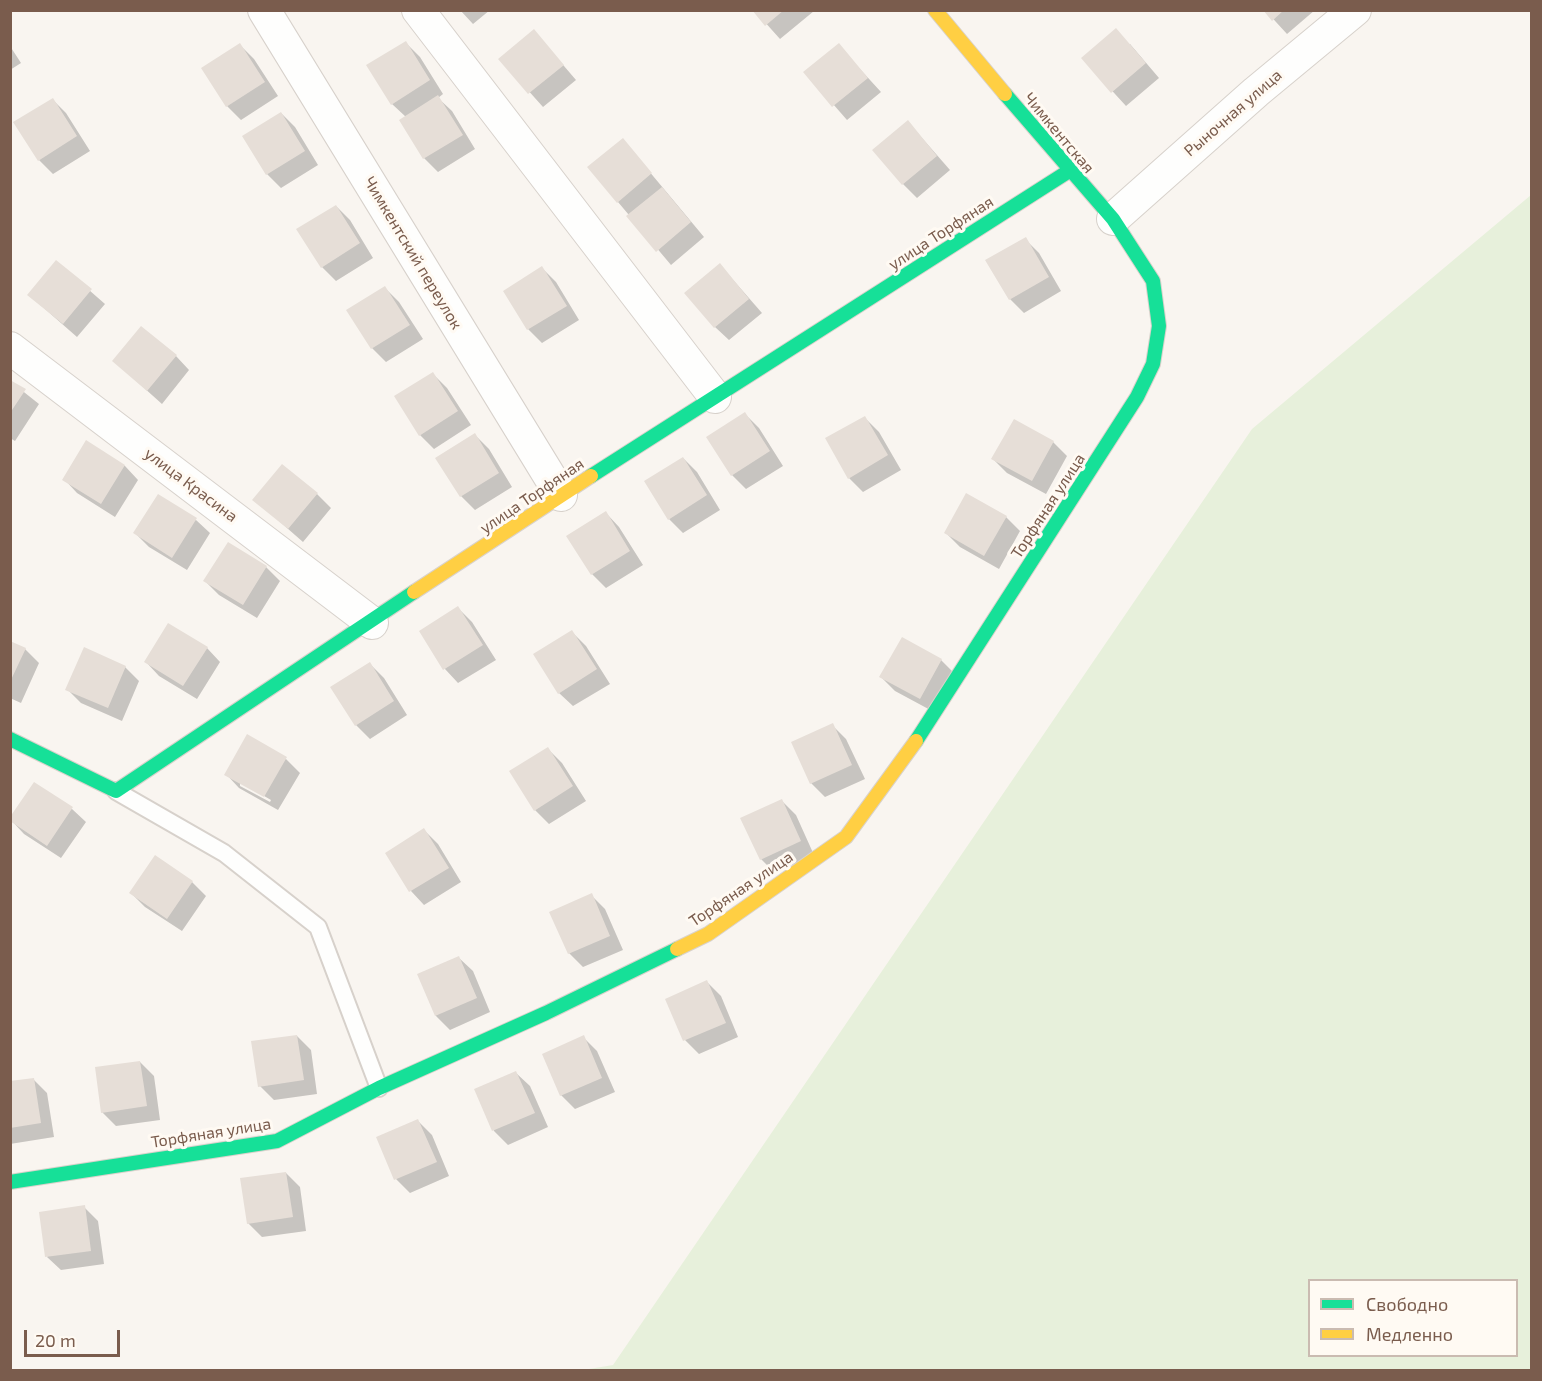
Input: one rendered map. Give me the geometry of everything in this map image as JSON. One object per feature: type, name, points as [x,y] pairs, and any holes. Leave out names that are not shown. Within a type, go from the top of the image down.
[{"type":"street","name":"Чимкентский переулок","points":[[264,10],[561,495]]},
{"type":"street","points":[[418,10],[715,398]]},
{"type":"street","name":"Чимкентская","points":[[935,10],[1069,171],[1113,219],[1153,281]]},
{"type":"street","name":"Рыночная улица","points":[[1113,219],[1256,92],[1355,10]]},
{"type":"street","name":"улица Торфяная","points":[[116,791],[372,623],[561,495],[1069,171]]},
{"type":"street","name":"Торфяная улица","points":[[10,1182],[277,1141],[379,1088],[546,1013],[708,934],[846,837],[930,723],[1137,398],[1153,364],[1159,326],[1153,281]]},
{"type":"street","name":"улица Красина","points":[[10,348],[372,623]]},
{"type":"street","points":[[11,739],[116,791]]},
{"type":"lane","points":[[116,791],[224,853],[318,927],[379,1088]]},
{"type":"green space","points":[[1531,195],[1531,1370],[583,1370],[613,1365],[1252,429]]},
{"type":"building","points":[[752,10],[784,10],[765,26]]},
{"type":"building","points":[[1263,10],[1284,10],[1272,21]]},
{"type":"building","points":[[1116,28],[1146,63],[1111,93],[1081,58]]},
{"type":"building","points":[[534,29],[564,65],[528,94],[498,59]]},
{"type":"building","points":[[406,41],[430,80],[391,105],[366,65]]},
{"type":"building","points":[[240,43],[265,82],[226,107],[201,68]]},
{"type":"building","points":[[839,43],[868,78],[832,107],[803,72]]},
{"type":"building","points":[[438,95],[463,135],[423,159],[399,120]]},
{"type":"building","points":[[53,98],[77,136],[38,161],[13,122]]},
{"type":"building","points":[[281,112],[305,151],[266,175],[242,136]]},
{"type":"building","points":[[908,120],[937,156],[902,185],[872,150]]},
{"type":"building","points":[[623,138],[652,173],[617,203],[587,167]]},
{"type":"building","points":[[662,187],[691,222],[656,252],[626,216]]},
{"type":"building","points":[[336,205],[360,243],[321,268],[296,229]]},
{"type":"building","points":[[1026,237],[1049,277],[1009,300],[985,260]]},
{"type":"building","points":[[56,260],[92,289],[63,324],[27,295]]},
{"type":"building","points":[[720,263],[749,299],[714,328],[684,293]]},
{"type":"building","points":[[542,266],[567,306],[527,330],[503,291]]},
{"type":"building","points":[[385,286],[410,325],[371,349],[346,310]]},
{"type":"building","points":[[141,326],[177,355],[147,391],[112,361]]},
{"type":"building","points":[[433,372],[458,411],[419,436],[394,396]]},
{"type":"building","points":[[10,380],[26,389],[10,413]]},
{"type":"building","points":[[745,412],[770,451],[731,476],[706,437]]},
{"type":"building","points":[[865,416],[888,455],[848,479],[825,438]]},
{"type":"building","points":[[1014,419],[1054,441],[1032,481],[991,459]]},
{"type":"building","points":[[475,433],[499,473],[460,497],[435,458]]},
{"type":"building","points":[[86,440],[125,465],[101,504],[62,480]]},
{"type":"building","points":[[683,457],[707,495],[668,520],[644,481]]},
{"type":"building","points":[[282,464],[318,493],[288,529],[252,500]]},
{"type":"building","points":[[966,493],[1007,516],[984,556],[944,533]]},
{"type":"building","points":[[158,494],[197,518],[172,558],[133,533]]},
{"type":"building","points":[[606,511],[630,551],[591,575],[566,536]]},
{"type":"building","points":[[228,542],[267,566],[243,605],[203,581]]},
{"type":"building","points":[[458,606],[483,645],[443,670],[419,631]]},
{"type":"building","points":[[168,623],[208,647],[183,686],[144,662]]},
{"type":"building","points":[[572,630],[597,669],[558,694],[533,654]]},
{"type":"building","points":[[902,637],[942,659],[920,699],[879,677]]},
{"type":"building","points":[[10,641],[26,648],[10,682]]},
{"type":"building","points":[[84,647],[126,666],[108,708],[65,690]]},
{"type":"building","points":[[370,662],[394,701],[355,726],[330,687]]},
{"type":"building","points":[[833,723],[852,765],[810,784],[791,742]]},
{"type":"building","points":[[247,734],[287,757],[264,797],[224,775]]},
{"type":"building","points":[[548,747],[573,786],[534,811],[509,771]]},
{"type":"building","points":[[34,782],[73,807],[47,846],[10,821],[10,817]]},
{"type":"building","points":[[782,799],[801,841],[760,860],[740,818]]},
{"type":"building","points":[[424,828],[449,868],[409,892],[385,853]]},
{"type":"building","points":[[155,855],[193,881],[167,919],[129,893]]},
{"type":"building","points":[[592,893],[610,936],[568,954],[549,912]]},
{"type":"building","points":[[459,956],[477,998],[435,1016],[417,974]]},
{"type":"building","points":[[707,980],[726,1023],[683,1041],[665,999]]},
{"type":"building","points":[[297,1035],[304,1080],[258,1087],[251,1041]]},
{"type":"building","points":[[584,1035],[602,1078],[560,1096],[542,1054]]},
{"type":"building","points":[[140,1061],[147,1106],[101,1113],[95,1067]]},
{"type":"building","points":[[516,1071],[535,1113],[492,1131],[474,1089]]},
{"type":"building","points":[[34,1078],[41,1123],[10,1128],[10,1081]]},
{"type":"building","points":[[418,1119],[437,1162],[394,1180],[376,1137]]},
{"type":"building","points":[[286,1172],[293,1217],[247,1224],[240,1178]]},
{"type":"building","points":[[85,1205],[91,1251],[45,1257],[39,1212]]},
{"type":"traffic: fast","points":[[916,741],[1137,397],[1153,364],[1159,326],[1153,281],[1113,219],[1005,94]]},
{"type":"traffic: fast","points":[[591,476],[1069,171]]},
{"type":"traffic: fast","points":[[10,739],[116,791],[414,592]]},
{"type":"traffic: fast","points":[[10,1182],[277,1141],[379,1088],[546,1013],[677,949]]},
{"type":"traffic: slow","points":[[935,10],[1005,94]]},
{"type":"traffic: slow","points":[[414,592],[591,476]]},
{"type":"traffic: slow","points":[[677,949],[708,934],[846,837],[916,741]]}]
